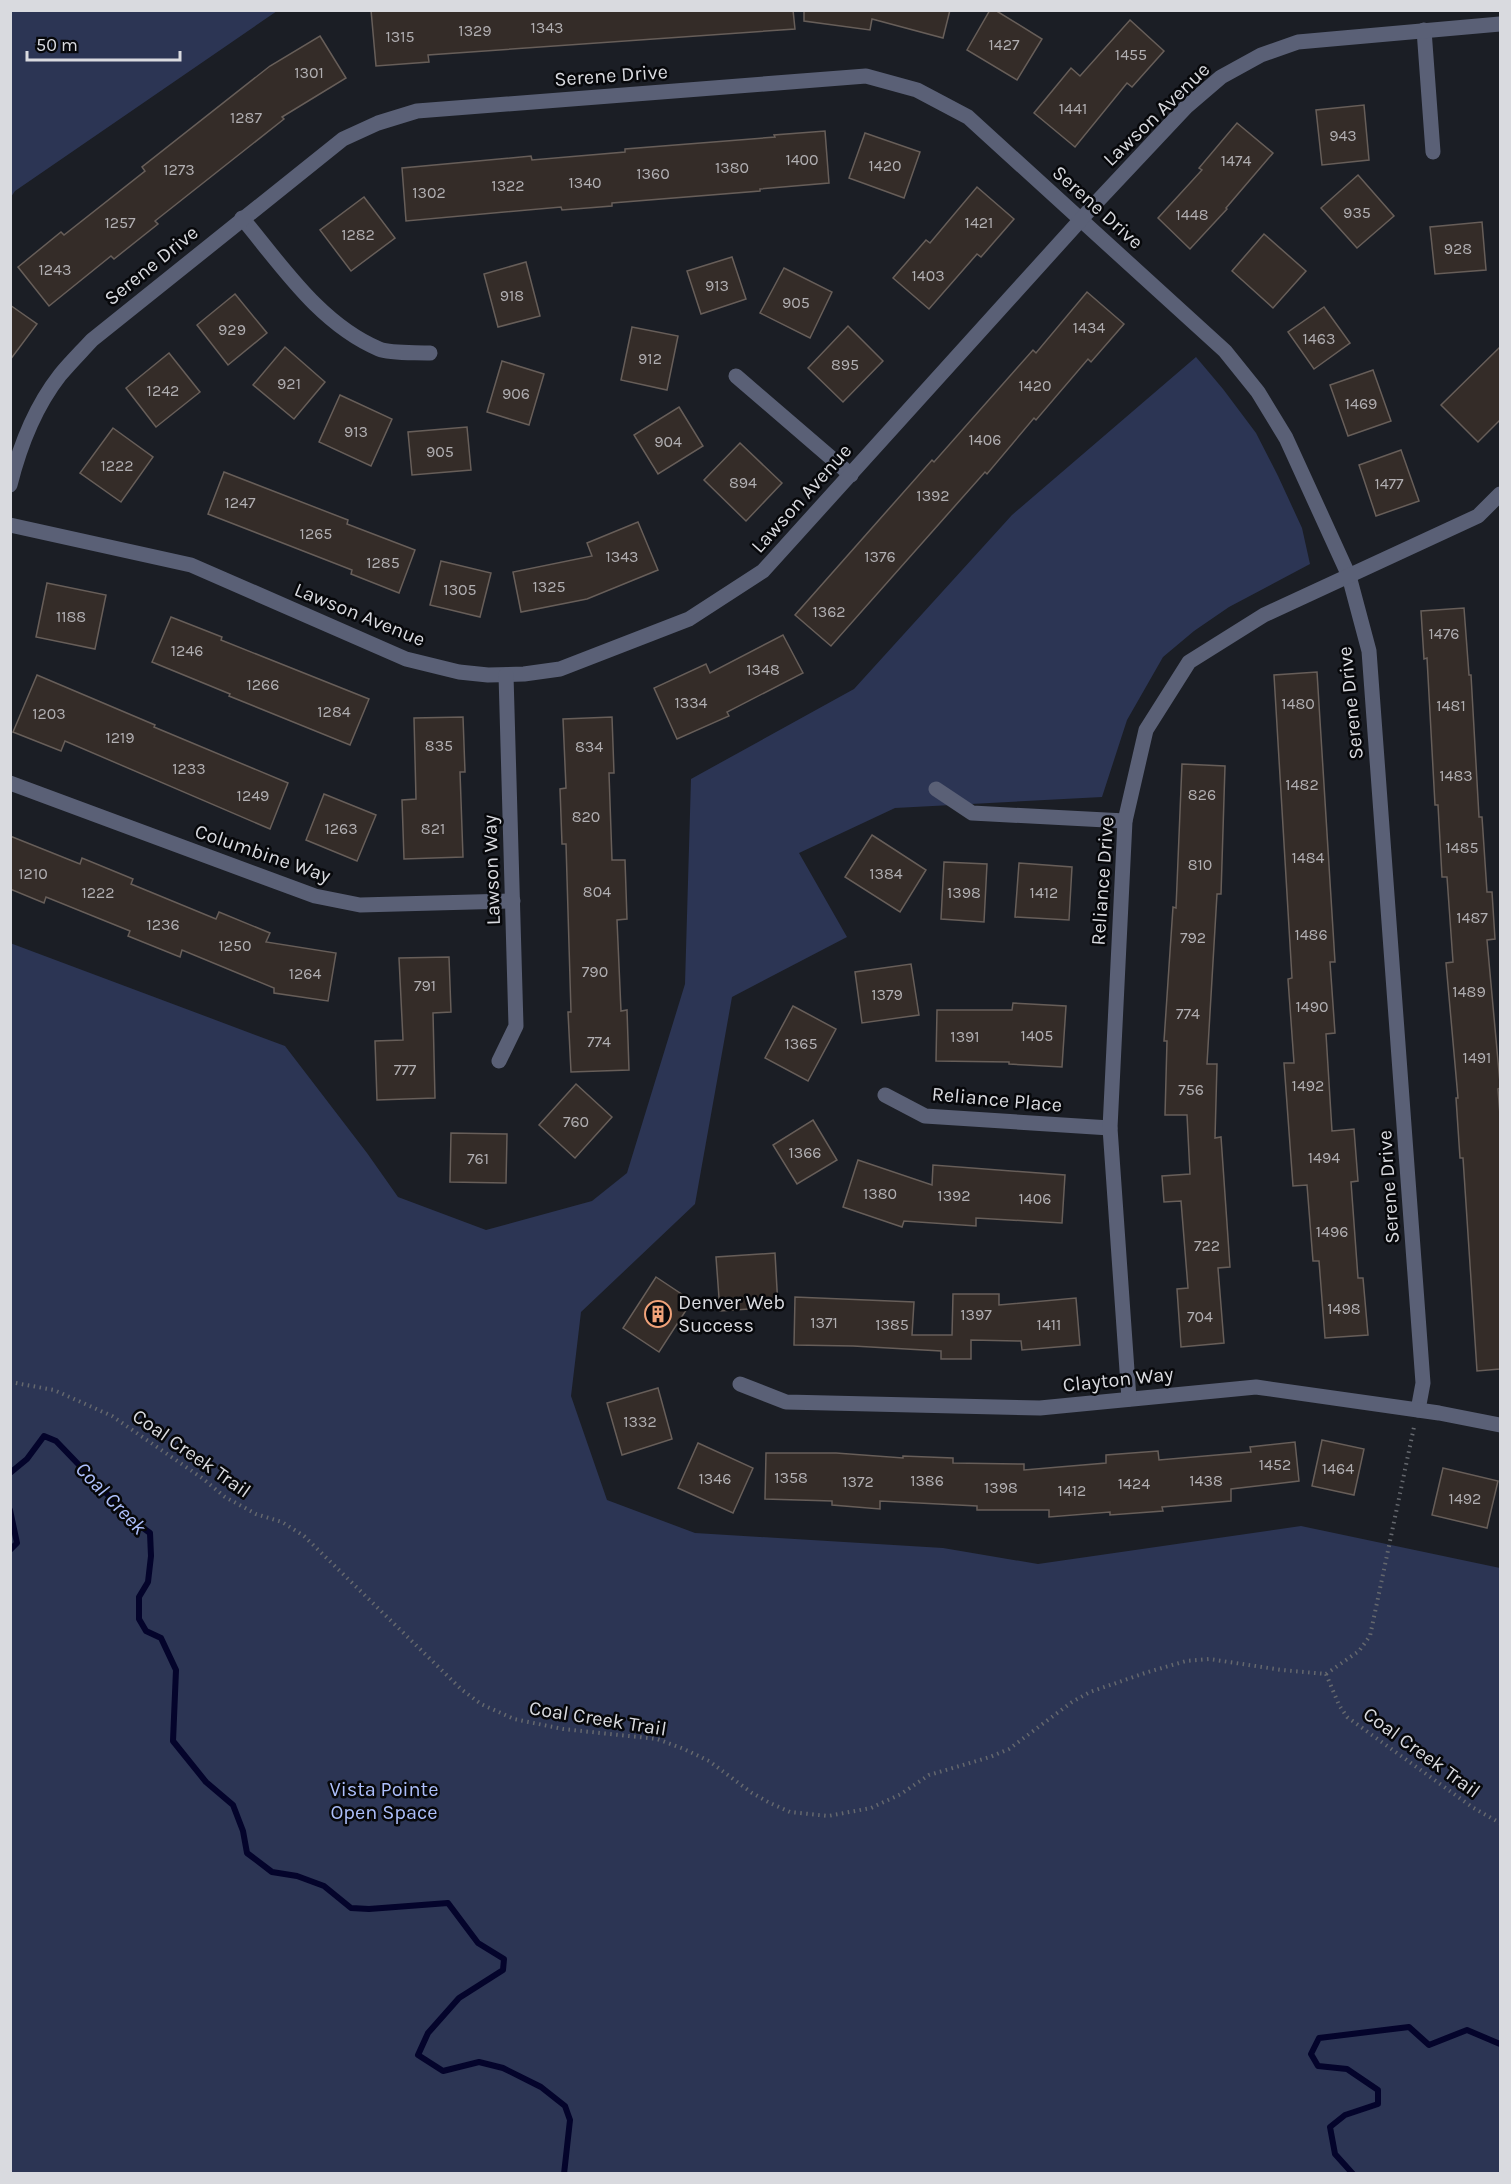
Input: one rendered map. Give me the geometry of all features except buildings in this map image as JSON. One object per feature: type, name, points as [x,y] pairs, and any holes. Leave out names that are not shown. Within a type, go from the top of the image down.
[{"type":"street","name":"Lawson Avenue","points":[[10,525],[190,565],[406,659],[459,672],[506,675],[560,669],[688,619],[763,571],[1081,220],[1186,107],[1221,77],[1261,55],[1298,42],[1500,24]]},
{"type":"street","points":[[1424,30],[1433,152]]},
{"type":"street","name":"Serene Drive","points":[[10,485],[17,459],[34,415],[60,375],[92,340],[343,140],[378,123],[417,111],[866,76],[917,90],[968,117],[1225,351],[1258,392],[1286,438],[1349,576],[1369,651],[1423,1383],[1418,1410]]},
{"type":"street","points":[[243,218],[297,285],[339,327],[381,350],[430,353]]},
{"type":"street","points":[[736,375],[851,475]]},
{"type":"street","name":"Reliance Drive","points":[[1129,1399],[1110,1128],[1125,821],[1146,730],[1189,662],[1264,615],[1478,516],[1500,495]]},
{"type":"street","name":"Lawson Way","points":[[499,1061],[516,1026],[506,675]]},
{"type":"street","name":"Columbine Way","points":[[10,783],[315,896],[360,905],[513,901]]},
{"type":"street","points":[[936,789],[972,813],[1125,821]]},
{"type":"street","name":"Reliance Place","points":[[885,1095],[925,1116],[1110,1128]]},
{"type":"street","name":"Clayton Way","points":[[740,1384],[786,1402],[1040,1408],[1257,1387],[1418,1410],[1500,1425]]},
{"type":"path","name":"Coal Creek Trail","points":[[10,1382],[54,1390],[112,1416],[202,1478],[225,1497],[256,1514],[282,1522],[304,1536],[461,1689],[481,1704],[514,1719],[539,1725],[657,1739],[709,1761],[752,1793],[790,1812],[828,1816],[871,1808],[901,1794],[929,1775],[1009,1749],[1072,1702],[1090,1692],[1186,1661],[1209,1659],[1326,1674],[1339,1705],[1347,1717],[1472,1807],[1500,1823]]},
{"type":"path","points":[[1326,1674],[1359,1651],[1370,1636],[1414,1430]]},
{"type":"green space","points":[[11,10],[277,11],[15,191],[11,197]]},
{"type":"green space","name":"Vista Pointe Open Space","points":[[1196,357],[1256,433],[1302,528],[1310,564],[1229,607],[1194,631],[1163,657],[1127,720],[1102,797],[895,808],[799,853],[847,937],[732,997],[695,1204],[581,1312],[571,1396],[607,1500],[695,1533],[943,1548],[1038,1564],[1301,1526],[1500,1568],[1500,2173],[11,2173],[10,943],[285,1046],[398,1197],[486,1230],[592,1201],[627,1173],[685,984],[691,779],[854,689],[1012,515]]},
{"type":"waterway","name":"Coal Creek","points":[[10,1473],[27,1459],[44,1436],[56,1441],[131,1519],[150,1533],[151,1556],[148,1582],[139,1597],[139,1619],[146,1631],[161,1638],[176,1670],[173,1741],[206,1782],[233,1805],[243,1831],[247,1853],[272,1872],[297,1876],[324,1886],[351,1908],[369,1909],[448,1903],[478,1943],[504,1959],[503,1970],[459,1998],[428,2033],[418,2055],[443,2071],[479,2062],[503,2068],[541,2087],[565,2106],[570,2120],[564,2174]]},
{"type":"waterway","name":"Coal Creek","points":[[10,1510],[17,1543],[10,1550]]},
{"type":"waterway","points":[[1353,2174],[1335,2154],[1330,2127],[1345,2115],[1378,2104],[1378,2090],[1347,2069],[1318,2066],[1311,2054],[1319,2038],[1409,2027],[1429,2045],[1467,2030],[1500,2044]]},
{"type":"place","name":"Denver Web Success","points":[[658,1314]]}]
